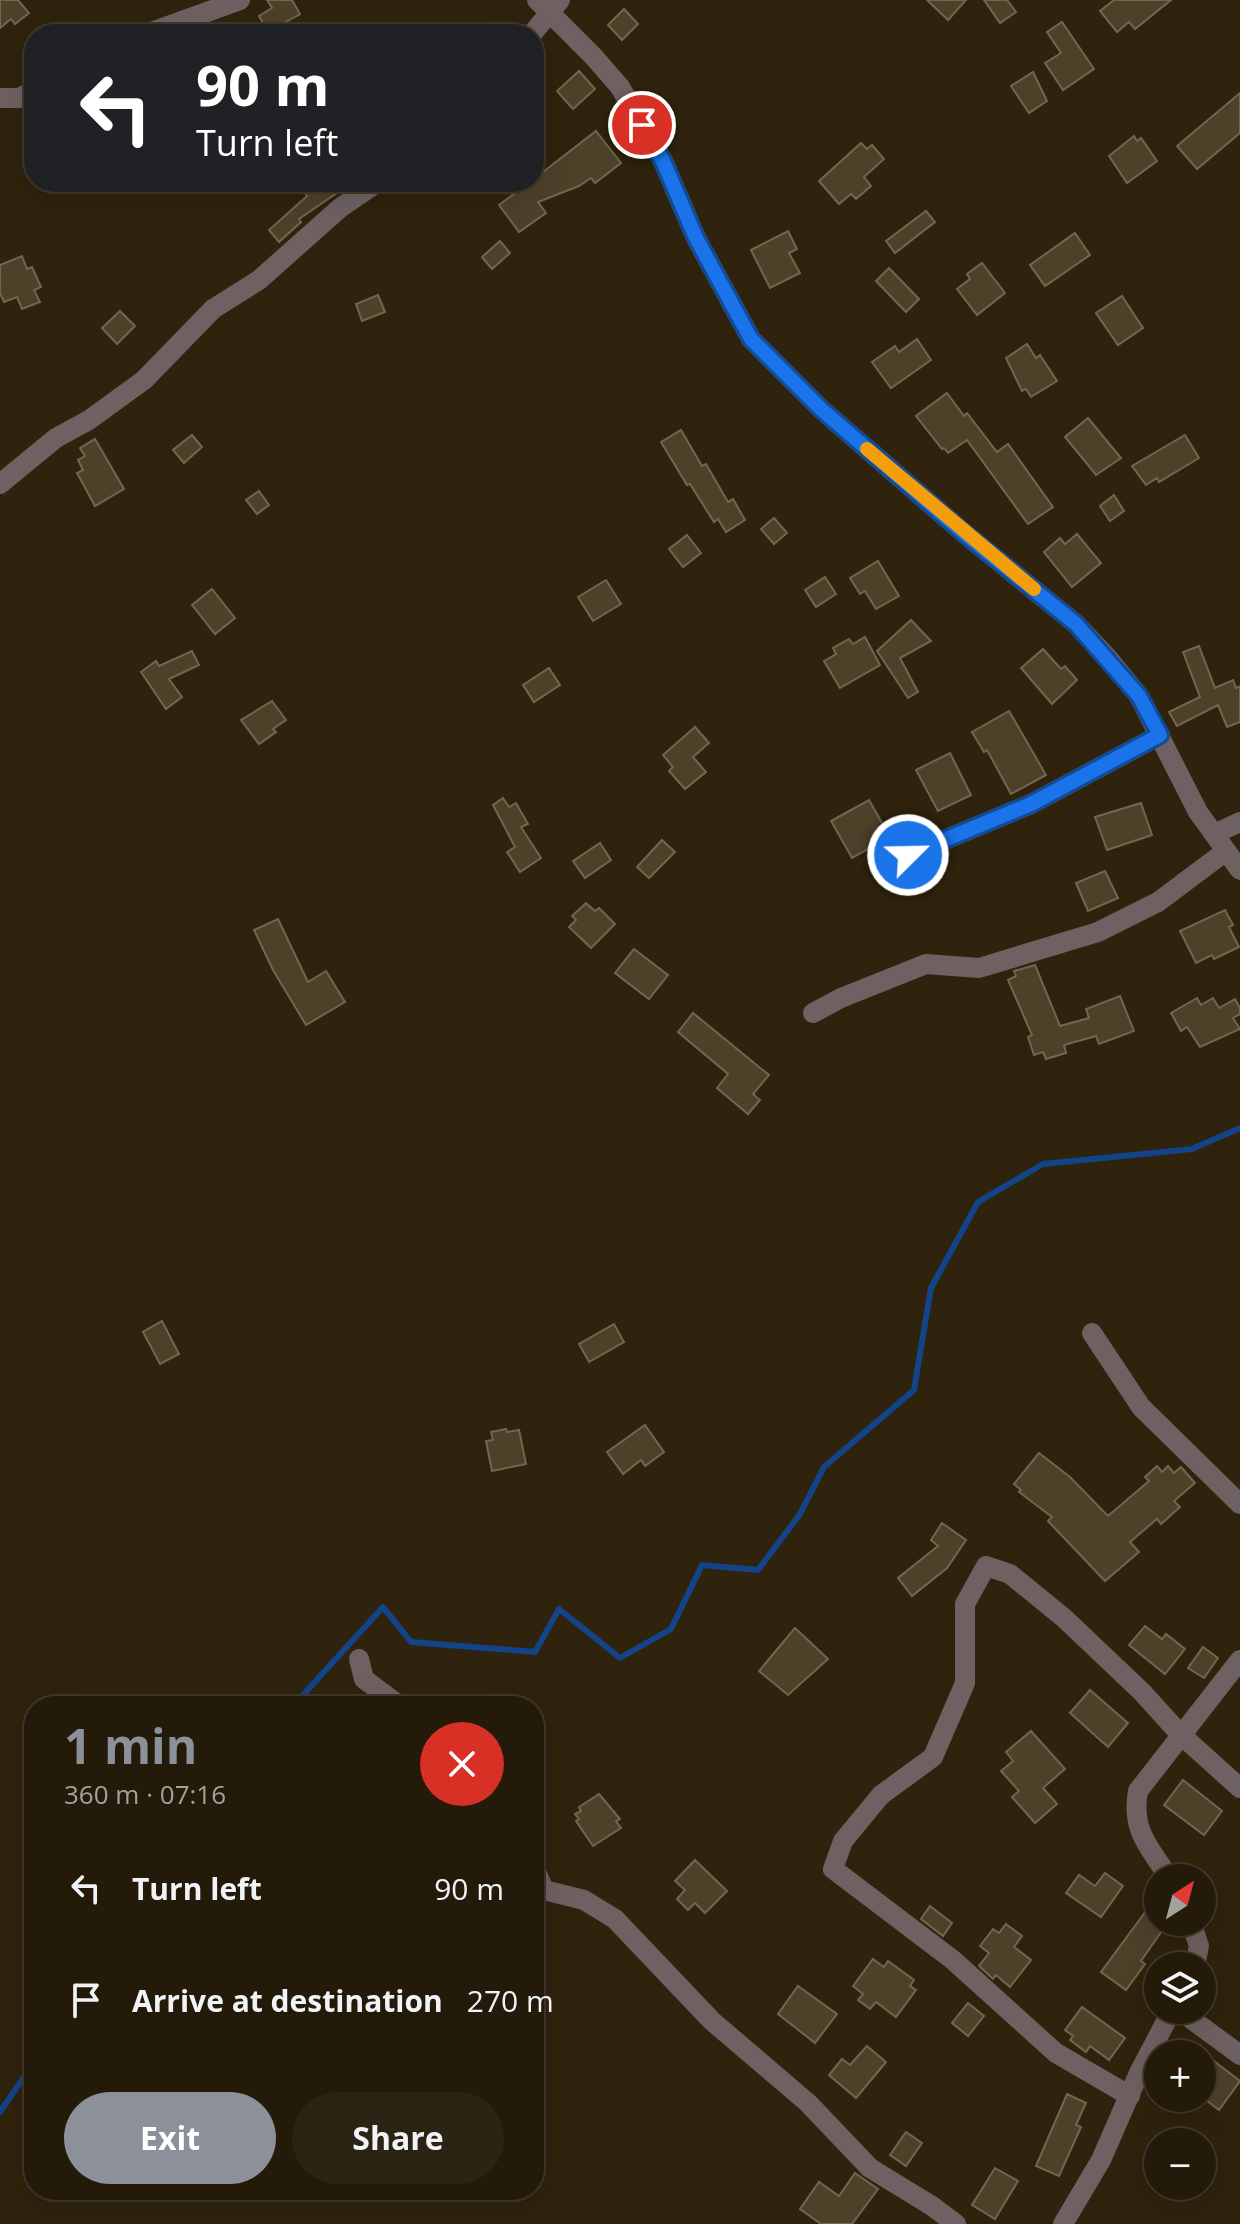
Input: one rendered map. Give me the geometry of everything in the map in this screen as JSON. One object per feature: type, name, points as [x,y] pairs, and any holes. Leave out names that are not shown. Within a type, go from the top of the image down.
[{"type":"street","points":[[174,24],[240,0]]},
{"type":"street","points":[[538,24],[549,4],[620,87],[663,161],[696,238],[751,339],[821,409],[965,534],[1076,624],[1139,696],[1198,812],[1240,870]]},
{"type":"street","points":[[0,98],[24,95]]},
{"type":"street","points":[[0,484],[56,438],[89,420],[144,380],[213,309],[259,280],[340,208],[363,192]]},
{"type":"street","points":[[908,855],[1031,804],[1160,735]]},
{"type":"street","points":[[1214,834],[1240,822]]},
{"type":"street","points":[[813,1013],[841,998],[926,964],[979,968],[1098,932],[1158,902],[1226,851]]},
{"type":"street","points":[[1092,1333],[1141,1407],[1240,1504]]},
{"type":"street","points":[[1130,2096],[1056,2053],[953,1960],[833,1869],[843,1841],[881,1795],[933,1757],[965,1683],[965,1604],[986,1566],[1010,1574],[1064,1618],[1142,1692],[1180,1734],[1240,1788]]},
{"type":"street","points":[[359,1659],[364,1679],[387,1696]]},
{"type":"street","points":[[1160,1864],[1136,1826],[1138,1791],[1240,1660]]},
{"type":"street","points":[[544,1890],[584,1900],[615,1919],[712,2021],[808,2103],[870,2168],[956,2224]]},
{"type":"street","points":[[1063,2224],[1101,2160],[1165,2024]]},
{"type":"street","points":[[1198,2024],[1240,2055]]},
{"type":"building","points":[[0,0],[18,0],[29,13],[15,24],[11,19],[0,28]]},
{"type":"building","points":[[267,0],[292,0],[300,14],[282,24],[264,24],[259,16],[272,8]]},
{"type":"building","points":[[927,0],[966,0],[948,20]]},
{"type":"building","points":[[984,0],[1007,0],[1016,12],[1000,23]]},
{"type":"building","points":[[1114,0],[1171,0],[1135,29],[1129,22],[1117,32],[1100,11]]},
{"type":"building","points":[[624,9],[638,24],[622,40],[608,25]]},
{"type":"building","points":[[1062,22],[1094,69],[1063,90],[1045,63],[1061,53],[1047,32]]},
{"type":"building","points":[[579,71],[595,89],[573,109],[557,91]]},
{"type":"building","points":[[1033,72],[1047,101],[1029,113],[1011,86]]},
{"type":"building","points":[[1240,93],[1240,133],[1197,169],[1177,146]]},
{"type":"building","points":[[596,131],[621,163],[595,183],[591,178],[538,202],[546,213],[519,232],[499,205],[517,192],[544,192],[544,171]]},
{"type":"building","points":[[1134,136],[1137,141],[1141,138],[1157,161],[1127,183],[1109,156]]},
{"type":"building","points":[[861,143],[867,149],[872,145],[884,159],[864,177],[871,186],[856,199],[851,194],[839,204],[819,181]]},
{"type":"building","points":[[304,192],[338,192],[299,219],[301,222],[279,242],[269,230],[307,196]]},
{"type":"building","points":[[926,211],[935,222],[895,253],[886,241]]},
{"type":"building","points":[[788,231],[797,249],[789,253],[800,273],[770,288],[751,250]]},
{"type":"building","points":[[1075,233],[1090,255],[1045,286],[1030,265]]},
{"type":"building","points":[[500,241],[510,253],[492,269],[482,257]]},
{"type":"building","points":[[22,256],[27,269],[32,267],[41,287],[34,290],[40,302],[22,309],[17,297],[4,302],[0,293],[0,265]]},
{"type":"building","points":[[982,263],[1005,293],[977,315],[957,289],[970,279],[967,274]]},
{"type":"building","points":[[889,268],[919,299],[906,312],[876,281]]},
{"type":"building","points":[[378,295],[385,312],[362,321],[356,304]]},
{"type":"building","points":[[1122,296],[1143,328],[1118,345],[1096,313]]},
{"type":"building","points":[[120,311],[135,326],[117,344],[102,328]]},
{"type":"building","points":[[917,339],[931,360],[891,388],[872,362],[895,346],[899,352]]},
{"type":"building","points":[[1027,344],[1036,358],[1040,355],[1057,381],[1031,397],[1026,389],[1022,391],[1006,358]]},
{"type":"building","points":[[947,393],[997,452],[1008,444],[1053,507],[1028,524],[967,440],[948,453],[942,449],[916,416]]},
{"type":"building","points":[[1088,418],[1121,458],[1096,475],[1065,437]]},
{"type":"building","points":[[681,430],[702,466],[706,464],[728,502],[733,499],[745,520],[726,532],[718,519],[714,522],[690,484],[687,485],[661,442]]},
{"type":"building","points":[[192,435],[202,447],[184,463],[173,450]]},
{"type":"building","points":[[1185,435],[1199,458],[1159,482],[1157,478],[1146,485],[1132,466]]},
{"type":"building","points":[[95,439],[124,489],[95,506],[77,473],[83,470],[78,460],[85,456],[80,448]]},
{"type":"building","points":[[259,491],[269,505],[257,514],[246,500]]},
{"type":"building","points":[[1114,495],[1124,511],[1110,521],[1100,506]]},
{"type":"building","points":[[774,518],[787,533],[774,544],[761,529]]},
{"type":"building","points":[[1077,534],[1101,563],[1072,587],[1044,552],[1060,538],[1065,544]]},
{"type":"building","points":[[687,535],[701,553],[683,567],[669,549]]},
{"type":"building","points":[[878,561],[899,596],[876,609],[865,591],[860,594],[850,578]]},
{"type":"building","points":[[825,577],[836,594],[816,607],[805,590]]},
{"type":"building","points":[[606,580],[621,604],[593,621],[578,597]]},
{"type":"building","points":[[212,589],[235,618],[215,634],[192,605]]},
{"type":"building","points":[[911,620],[931,641],[900,658],[918,692],[908,698],[877,651]]},
{"type":"building","points":[[865,637],[880,665],[840,688],[824,661],[836,654],[833,648],[849,639],[853,644]]},
{"type":"building","points":[[1199,646],[1215,688],[1233,680],[1236,688],[1240,686],[1240,722],[1227,727],[1218,705],[1177,726],[1169,712],[1200,697],[1183,652]]},
{"type":"building","points":[[1043,649],[1061,669],[1065,666],[1077,680],[1052,704],[1021,668]]},
{"type":"building","points":[[192,651],[199,665],[169,679],[182,697],[166,709],[141,672],[156,661],[159,666]]},
{"type":"building","points":[[549,668],[560,685],[534,702],[523,685]]},
{"type":"building","points":[[272,701],[286,720],[259,744],[241,720]]},
{"type":"building","points":[[1009,711],[1046,775],[1011,794],[987,750],[984,752],[972,732]]},
{"type":"building","points":[[695,727],[709,743],[693,757],[706,772],[685,789],[669,771],[673,767],[663,755]]},
{"type":"building","points":[[950,753],[971,795],[938,811],[916,770]]},
{"type":"building","points":[[503,798],[509,807],[516,803],[528,824],[521,827],[541,858],[520,872],[507,852],[515,847],[493,805]]},
{"type":"building","points":[[869,800],[890,837],[852,858],[831,821]]},
{"type":"building","points":[[1141,803],[1152,835],[1107,850],[1095,817]]},
{"type":"building","points":[[662,840],[675,852],[649,878],[637,867]]},
{"type":"building","points":[[600,843],[611,860],[585,878],[573,861]]},
{"type":"building","points":[[1105,871],[1118,898],[1088,911],[1076,883]]},
{"type":"building","points":[[586,903],[595,911],[599,908],[615,924],[591,948],[569,927],[576,920],[572,916]]},
{"type":"building","points":[[1225,910],[1239,947],[1214,959],[1212,955],[1196,963],[1180,931]]},
{"type":"building","points":[[278,919],[308,982],[326,971],[345,1002],[306,1025],[273,970],[254,930]]},
{"type":"building","points":[[634,949],[668,975],[649,999],[615,973]]},
{"type":"building","points":[[1035,965],[1060,1026],[1089,1018],[1086,1009],[1120,996],[1134,1031],[1099,1044],[1096,1036],[1064,1045],[1066,1053],[1046,1059],[1043,1052],[1034,1055],[1028,1037],[1032,1035],[1008,980],[1016,976],[1014,971]]},
{"type":"building","points":[[1197,998],[1201,1005],[1213,998],[1219,1008],[1235,999],[1240,1014],[1233,1018],[1240,1029],[1200,1047],[1187,1027],[1181,1031],[1171,1013]]},
{"type":"building","points":[[693,1013],[769,1075],[753,1094],[760,1100],[748,1114],[717,1088],[728,1074],[678,1032]]},
{"type":"building","points":[[162,1321],[179,1354],[160,1364],[143,1332]]},
{"type":"building","points":[[614,1324],[624,1342],[589,1362],[579,1344]]},
{"type":"building","points":[[645,1425],[664,1452],[645,1466],[641,1460],[623,1474],[607,1452]]},
{"type":"building","points":[[506,1429],[507,1432],[519,1430],[526,1464],[492,1471],[486,1441],[493,1440],[491,1432]]},
{"type":"building","points":[[1039,1453],[1070,1477],[1108,1516],[1149,1481],[1145,1477],[1157,1466],[1162,1472],[1168,1466],[1174,1473],[1181,1467],[1195,1483],[1174,1501],[1180,1507],[1161,1524],[1157,1519],[1130,1542],[1139,1552],[1105,1581],[1048,1521],[1052,1517],[1019,1492],[1021,1490],[1014,1484]]},
{"type":"building","points":[[942,1523],[966,1540],[947,1568],[912,1596],[898,1578],[938,1546],[931,1540]]},
{"type":"building","points":[[1145,1626],[1162,1639],[1166,1634],[1185,1649],[1165,1674],[1129,1645]]},
{"type":"building","points":[[795,1628],[828,1659],[788,1695],[759,1671]]},
{"type":"building","points":[[1203,1647],[1218,1658],[1204,1678],[1188,1668]]},
{"type":"building","points":[[1090,1690],[1128,1723],[1108,1747],[1070,1713]]},
{"type":"building","points":[[1031,1731],[1065,1769],[1043,1788],[1057,1804],[1035,1823],[1012,1797],[1019,1791],[1001,1771],[1013,1761],[1006,1752]]},
{"type":"building","points":[[1183,1780],[1222,1811],[1204,1835],[1164,1805]]},
{"type":"building","points":[[599,1794],[620,1819],[616,1821],[621,1828],[593,1846],[576,1821],[579,1819],[575,1814],[581,1811],[579,1807]]},
{"type":"building","points":[[695,1860],[727,1891],[705,1913],[695,1903],[688,1910],[677,1899],[685,1890],[675,1881]]},
{"type":"building","points":[[1105,1873],[1123,1886],[1101,1917],[1066,1893],[1079,1875],[1095,1886]]},
{"type":"building","points":[[930,1906],[952,1923],[943,1936],[921,1919]]},
{"type":"building","points":[[1144,1914],[1144,1936],[1158,1936],[1147,1952],[1144,1952],[1141,1961],[1144,1965],[1126,1990],[1101,1972]]},
{"type":"building","points":[[1006,1924],[1022,1936],[1014,1947],[1031,1960],[1010,1987],[996,1975],[993,1979],[979,1966],[989,1953],[980,1946],[993,1929],[999,1933]]},
{"type":"building","points":[[873,1959],[884,1967],[888,1961],[914,1980],[910,1986],[916,1990],[896,2017],[876,2002],[870,2009],[858,2000],[863,1994],[853,1986]]},
{"type":"building","points":[[798,1986],[837,2014],[815,2043],[778,2014]]},
{"type":"building","points":[[968,2003],[984,2016],[968,2036],[952,2023]]},
{"type":"building","points":[[1082,2007],[1125,2038],[1109,2060],[1090,2046],[1086,2052],[1070,2040],[1073,2036],[1065,2030]]},
{"type":"building","points":[[867,2046],[886,2062],[856,2098],[829,2075],[842,2059],[850,2065]]},
{"type":"building","points":[[1216,2063],[1240,2081],[1219,2110],[1216,2108]]},
{"type":"building","points":[[1067,2094],[1086,2103],[1076,2125],[1081,2127],[1059,2176],[1036,2166]]},
{"type":"building","points":[[906,2132],[922,2143],[906,2166],[890,2155]]},
{"type":"building","points":[[995,2168],[1018,2181],[995,2219],[972,2205]]},
{"type":"building","points":[[855,2173],[878,2189],[852,2224],[821,2224],[800,2209],[819,2182],[839,2196]]},
{"type":"waterway","points":[[303,1696],[383,1607],[411,1642],[535,1652],[559,1609],[620,1658],[671,1629],[702,1565],[758,1570],[800,1514],[824,1467],[914,1390],[931,1288],[978,1202],[1043,1164],[1192,1149],[1240,1128]]},
{"type":"waterway","points":[[0,2112],[24,2077]]},
{"type":"slow traffic","points":[[867,449],[1034,589]]},
{"type":"route","points":[[642,125],[663,161],[696,238],[751,339],[821,409],[965,534],[1076,624],[1139,696],[1160,735],[1031,804],[908,855]]}]
